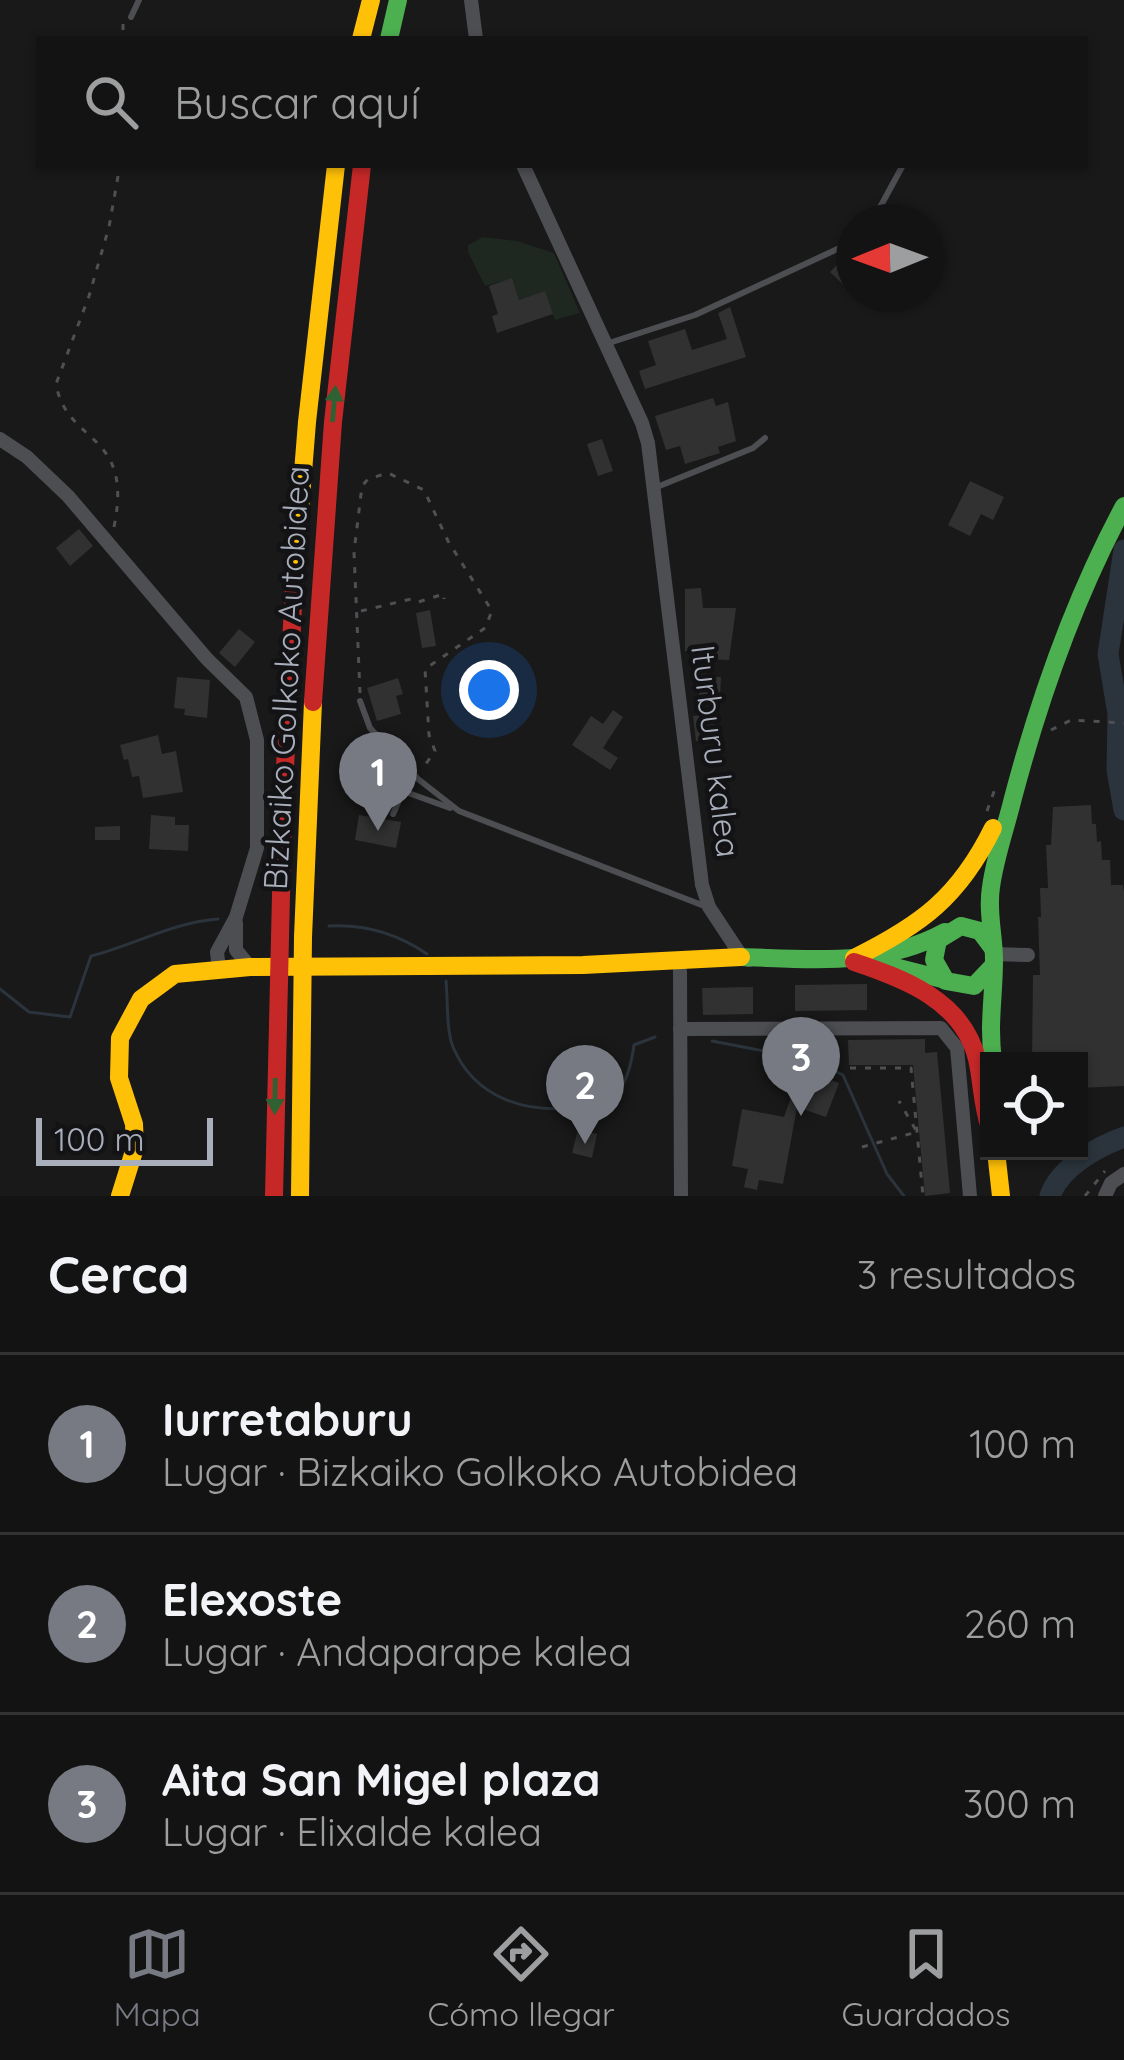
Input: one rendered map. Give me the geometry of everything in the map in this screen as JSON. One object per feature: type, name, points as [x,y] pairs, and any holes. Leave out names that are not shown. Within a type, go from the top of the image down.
[{"type":"main road","points":[[362,36],[371,0]]},
{"type":"main road","points":[[389,36],[398,0]]},
{"type":"main road","name":"Bizkaiko Golkoko Autobidea","points":[[274,1196],[277,935],[302,499],[336,168]]},
{"type":"main road","name":"Bizkaiko Golkoko Autobidea","points":[[300,1196],[302,940],[324,508],[340,326],[362,168]]},
{"type":"main road","points":[[992,1052],[988,1025],[991,885],[1051,670],[1084,585],[1124,506]]},
{"type":"main road","points":[[980,1052],[977,1030],[936,971],[933,950],[981,882],[1014,796]]},
{"type":"main road","points":[[854,960],[903,935],[947,902],[968,878],[998,817],[1014,796]]},
{"type":"main road","points":[[854,960],[916,948],[961,926],[980,931],[993,956]]},
{"type":"main road","points":[[583,965],[680,971],[854,960],[892,964],[974,986],[993,956]]},
{"type":"main road","points":[[120,1196],[136,1148],[134,1124],[119,1078],[120,1038],[141,999],[175,974],[250,968],[583,965],[733,958],[771,963]]},
{"type":"main road","points":[[621,962],[680,971],[733,958]]},
{"type":"main road","points":[[854,960],[916,986],[955,1015],[974,1046],[980,1090]]},
{"type":"main road","points":[[997,1160],[1001,1196]]},
{"type":"street","points":[[471,0],[476,36]]},
{"type":"street","name":"Iturburu kalea","points":[[524,168],[642,423],[654,489],[688,787],[709,907]]},
{"type":"street","points":[[0,439],[27,457],[109,539],[195,645],[246,697],[257,740],[256,848],[236,917],[216,958],[221,969]]},
{"type":"street","points":[[709,907],[733,958]]},
{"type":"street","points":[[228,939],[250,968]]},
{"type":"street","points":[[175,974],[228,939]]},
{"type":"street","points":[[993,956],[1028,955]]},
{"type":"street","points":[[680,971],[681,1196]]},
{"type":"street","points":[[680,1029],[941,1028],[957,1048],[970,1196]]},
{"type":"street","points":[[1105,1196],[1111,1183],[1124,1174]]},
{"type":"lane","points":[[131,17],[139,0]]},
{"type":"lane","points":[[882,204],[901,168]]},
{"type":"lane","points":[[606,344],[695,315],[836,250]]},
{"type":"lane","points":[[654,489],[753,448],[765,438]]},
{"type":"lane","name":"Iturburu kalea","points":[[360,701],[370,728],[415,776],[459,811]]},
{"type":"lane","name":"Iturburu kalea","points":[[393,814],[403,791],[709,907]]},
{"type":"path","points":[[122,24],[123,36]]},
{"type":"path","points":[[109,539],[119,503],[119,481],[110,457],[64,406],[56,384],[110,227],[120,168]]},
{"type":"path","points":[[360,701],[354,552],[362,486],[379,473],[388,473],[424,490],[448,541],[492,611],[485,628],[424,669],[428,735],[435,751],[415,776]]},
{"type":"path","points":[[359,612],[412,598],[418,602],[444,594],[444,599]]},
{"type":"path","points":[[1049,732],[1064,721],[1124,724]]},
{"type":"path","points":[[982,824],[1003,777]]},
{"type":"path","points":[[850,1068],[911,1068],[923,1196]]},
{"type":"path","points":[[883,1068],[887,1076]]},
{"type":"path","points":[[899,1101],[917,1132]]},
{"type":"path","points":[[862,1147],[917,1132]]},
{"type":"shaded area","points":[[483,237],[554,253],[580,313],[555,320],[545,292],[519,300],[512,279],[485,286],[468,252],[468,245]]},
{"type":"building","points":[[512,278],[519,300],[545,291],[553,314],[497,333],[492,316],[498,314],[489,286]]},
{"type":"building","points":[[730,307],[746,357],[645,389],[639,371],[656,365],[648,341],[685,329],[692,350],[727,339],[718,313]]},
{"type":"building","points":[[713,398],[716,406],[728,402],[736,441],[718,447],[720,453],[685,464],[680,446],[666,450],[655,416]]},
{"type":"building","points":[[602,439],[613,471],[598,476],[587,444]]},
{"type":"building","points":[[970,481],[1004,497],[993,520],[981,514],[970,536],[948,525]]},
{"type":"building","points":[[79,529],[93,546],[70,566],[56,548]]},
{"type":"building","points":[[701,588],[703,608],[736,608],[729,660],[705,659],[706,677],[721,677],[720,696],[699,695],[699,683],[693,683],[691,651],[685,651],[685,589]]},
{"type":"building","points":[[430,610],[436,646],[422,648],[416,613]]},
{"type":"building","points":[[239,629],[255,642],[235,667],[219,653]]},
{"type":"building","points":[[177,677],[210,680],[207,718],[184,715],[185,709],[174,708]]},
{"type":"building","points":[[398,678],[403,694],[396,696],[401,714],[377,721],[367,688]]},
{"type":"building","points":[[613,710],[623,717],[603,748],[618,758],[610,770],[572,745],[591,716],[603,724]]},
{"type":"building","points":[[713,714],[715,740],[696,741],[693,716]]},
{"type":"building","points":[[158,735],[162,754],[176,751],[183,792],[143,798],[139,776],[132,777],[120,745]]},
{"type":"building","points":[[1091,805],[1102,860],[1110,860],[1111,885],[1123,885],[1124,1086],[1088,1088],[1088,1052],[1032,1052],[1033,975],[1040,975],[1040,888],[1048,888],[1046,845],[1051,845],[1053,807]]},
{"type":"building","points":[[151,815],[175,817],[175,825],[189,825],[188,851],[149,849]]},
{"type":"building","points":[[359,815],[401,822],[396,848],[355,840]]},
{"type":"building","points":[[120,826],[120,840],[95,840],[95,827]]},
{"type":"building","points":[[867,984],[867,1010],[795,1011],[795,985]]},
{"type":"building","points":[[753,987],[753,1014],[703,1015],[702,988]]},
{"type":"building","points":[[925,1039],[925,1053],[937,1052],[950,1193],[925,1196],[913,1065],[849,1065],[848,1040]]},
{"type":"building","points":[[801,1069],[839,1083],[826,1117],[797,1107],[783,1184],[759,1180],[757,1190],[744,1187],[748,1169],[732,1166],[742,1109],[784,1117]]},
{"type":"building","points":[[578,1129],[597,1134],[592,1158],[572,1153]]},
{"type":"waterway","points":[[1124,550],[1108,654],[1118,714],[1117,770],[1124,810]]},
{"type":"waterway","points":[[0,989],[29,1012],[70,1017],[91,956],[186,924],[218,919]]},
{"type":"waterway","points":[[329,926],[380,932],[427,954]]},
{"type":"waterway","points":[[446,981],[451,1040],[463,1065],[489,1091],[522,1105],[559,1109],[606,1100],[623,1084],[634,1045],[655,1037]]},
{"type":"waterway","points":[[712,1041],[779,1054]]},
{"type":"waterway","points":[[826,1067],[843,1075],[887,1174],[904,1196]]},
{"type":"waterway","points":[[1050,1196],[1071,1167],[1124,1137]]},
{"type":"traffic: fast","points":[[390,36],[398,0]]},
{"type":"traffic: fast","points":[[993,1052],[990,905],[995,865],[1060,649],[1124,506]]},
{"type":"traffic: fast","points":[[992,947],[980,931],[961,926],[938,940],[934,960],[946,981],[974,986],[993,966]]},
{"type":"traffic: fast","points":[[741,957],[871,956],[945,932]]},
{"type":"traffic: fast","points":[[883,964],[942,979]]},
{"type":"traffic: slow","points":[[362,36],[371,0]]},
{"type":"traffic: slow","points":[[294,585],[336,168]]},
{"type":"traffic: slow","points":[[300,1196],[303,937],[313,702]]},
{"type":"traffic: slow","points":[[854,958],[936,906],[966,873],[993,828]]},
{"type":"traffic: slow","points":[[120,1196],[135,1148],[134,1124],[119,1078],[120,1038],[141,999],[175,974],[250,967],[583,965],[741,957]]},
{"type":"traffic: slow","points":[[997,1160],[1001,1196]]},
{"type":"traffic: jam","points":[[313,702],[333,422],[362,168]]},
{"type":"traffic: jam","points":[[274,1196],[283,809],[294,585]]},
{"type":"traffic: jam","points":[[854,962],[912,985],[945,1007],[970,1039],[980,1077]]},
{"type":"place","name":"Iurretaburu","points":[[378,831]]},
{"type":"place","name":"Aita San Migel plaza","points":[[801,1116]]},
{"type":"place","name":"Elexoste","points":[[585,1144]]}]
